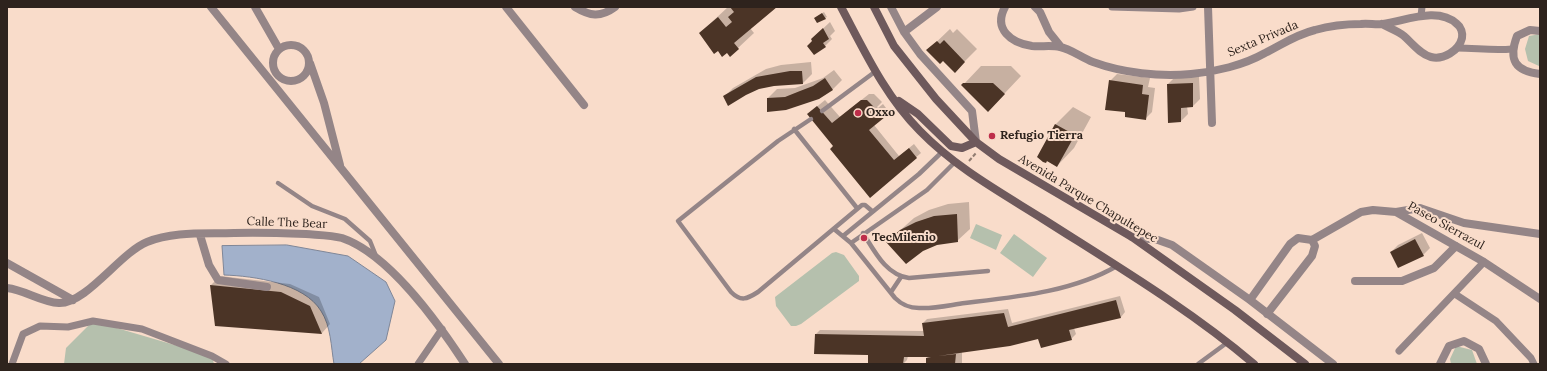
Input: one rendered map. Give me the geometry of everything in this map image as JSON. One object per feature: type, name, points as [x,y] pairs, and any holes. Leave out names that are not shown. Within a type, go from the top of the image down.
[{"type":"main road","points":[[840,7],[890,95],[919,130],[954,163],[1117,266],[1228,342],[1254,364]]},
{"type":"main road","name":"Avenida Parque Chapultepec","points":[[874,7],[894,46],[936,99],[979,144],[999,159],[1132,237],[1235,310],[1305,364]]},
{"type":"main road","points":[[890,95],[918,114],[951,146],[962,148],[979,144]]},
{"type":"street","points":[[211,7],[499,364]]},
{"type":"street","points":[[255,7],[279,49]]},
{"type":"street","points":[[506,7],[584,105]]},
{"type":"street","points":[[576,7],[588,14],[596,15],[609,11],[615,7]]},
{"type":"street","points":[[891,7],[904,32],[938,75],[972,111],[979,144]]},
{"type":"street","points":[[904,32],[937,7]]},
{"type":"street","name":"Sexta Privada","points":[[1005,7],[1000,16],[1002,29],[1012,40],[1032,46],[1061,47],[1094,62],[1124,70],[1158,74],[1184,74],[1239,63],[1264,54],[1290,38],[1316,30],[1360,24],[1382,24],[1421,16],[1437,16],[1453,20],[1461,27],[1462,38],[1457,48],[1448,55],[1431,57],[1417,49],[1403,35],[1382,24]]},
{"type":"street","name":"Sexta Privada","points":[[1035,7],[1040,12],[1049,32],[1061,47]]},
{"type":"street","points":[[1112,7],[1179,10],[1193,7]]},
{"type":"street","points":[[1208,7],[1212,123]]},
{"type":"street","points":[[1421,16],[1422,7]]},
{"type":"street","points":[[1540,31],[1530,30],[1517,36],[1512,49],[1515,63],[1526,73],[1540,74]]},
{"type":"street","points":[[309,60],[308,70],[300,79],[294,81],[282,79],[274,70],[272,65],[273,59],[279,49],[284,46],[296,46],[306,52],[309,60],[324,103],[341,168]]},
{"type":"street","points":[[1457,48],[1476,48],[1495,51],[1512,49]]},
{"type":"street","points":[[1396,212],[1420,208],[1464,223],[1540,234]]},
{"type":"street","name":"Paseo Sierrazul","points":[[1250,300],[1290,244],[1298,238],[1312,240],[1361,212],[1374,210],[1396,212],[1484,262],[1540,299]]},
{"type":"street","name":"Calle The Bear","points":[[73,300],[81,295],[140,245],[168,236],[262,232],[322,235],[342,238],[376,257],[386,266],[442,328],[465,364]]},
{"type":"street","points":[[200,234],[209,265],[218,280],[267,287]]},
{"type":"street","points":[[1132,237],[1158,240],[1172,245],[1250,300],[1333,364]]},
{"type":"street","points":[[1267,314],[1312,256],[1315,246],[1312,240]]},
{"type":"street","points":[[1354,281],[1402,280],[1434,268],[1456,246]]},
{"type":"street","points":[[1399,351],[1484,262]]},
{"type":"street","points":[[7,264],[73,300]]},
{"type":"street","points":[[7,288],[55,302],[73,300]]},
{"type":"street","points":[[1455,294],[1496,321],[1531,358],[1534,364]]},
{"type":"street","points":[[12,364],[23,334],[40,326],[68,327],[93,321],[142,329],[212,356],[226,364]]},
{"type":"street","points":[[418,364],[442,328]]},
{"type":"street","points":[[1440,364],[1449,346],[1464,341],[1479,349],[1486,364]]},
{"type":"lane","points":[[822,111],[876,71]]},
{"type":"lane","points":[[811,119],[794,129],[678,221],[731,292],[742,300],[747,299],[758,292],[857,208],[865,205],[872,211]]},
{"type":"lane","points":[[794,129],[857,208]]},
{"type":"lane","points":[[843,236],[919,174],[942,152]]},
{"type":"lane","points":[[851,243],[927,190],[954,163]]},
{"type":"lane","points":[[278,183],[312,206],[345,218],[370,241],[376,257]]},
{"type":"lane","points":[[834,229],[851,243],[902,304],[920,308],[1020,297],[1075,284],[1102,275],[1117,266]]},
{"type":"lane","points":[[864,233],[878,258],[894,274],[901,277],[909,278],[988,271]]},
{"type":"lane","points":[[891,292],[901,277]]},
{"type":"lane","points":[[1198,364],[1228,342]]},
{"type":"path","points":[[963,168],[979,144]]},
{"type":"green space","points":[[1540,34],[1539,66],[1528,61],[1525,49],[1529,36]]},
{"type":"green space","points":[[976,224],[1002,235],[996,250],[970,238]]},
{"type":"green space","points":[[1014,234],[1047,258],[1033,277],[1000,253]]},
{"type":"green space","points":[[836,252],[844,255],[859,276],[859,281],[801,324],[791,326],[776,306],[775,297],[832,253]]},
{"type":"green space","points":[[93,321],[212,356],[214,364],[64,364],[66,348]]},
{"type":"green space","points":[[1456,346],[1472,350],[1477,364],[1451,364],[1450,359]]},
{"type":"water","points":[[287,245],[348,256],[386,282],[395,301],[386,340],[359,364],[334,364],[327,323],[321,311],[313,301],[303,294],[291,288],[263,279],[224,275],[222,246]]},
{"type":"building","points":[[730,7],[777,7],[734,43],[739,49],[730,57],[727,53],[722,57],[718,51],[714,54],[699,33],[718,17],[726,27],[732,22],[728,17],[734,12]]},
{"type":"building","points":[[822,13],[826,19],[817,23],[814,18]]},
{"type":"building","points":[[823,28],[829,39],[823,43],[826,47],[814,55],[807,46],[812,41],[811,39]]},
{"type":"building","points":[[944,40],[965,62],[955,73],[943,61],[940,64],[926,50],[937,41],[940,44]]},
{"type":"building","points":[[790,71],[802,71],[803,84],[774,86],[759,89],[728,106],[723,96],[756,77]]},
{"type":"building","points":[[825,78],[833,90],[819,99],[786,110],[767,112],[767,98],[785,97],[813,86]]},
{"type":"building","points":[[1109,80],[1143,85],[1142,94],[1149,95],[1146,120],[1125,117],[1125,112],[1105,110]]},
{"type":"building","points":[[963,83],[993,83],[1005,94],[988,112],[961,85]]},
{"type":"building","points":[[1193,83],[1193,107],[1181,108],[1181,122],[1168,123],[1167,84]]},
{"type":"building","points":[[861,100],[867,100],[876,109],[878,108],[885,117],[869,130],[894,160],[909,148],[917,158],[870,198],[830,149],[833,146],[807,114],[817,106],[832,123]]},
{"type":"building","points":[[1055,124],[1075,135],[1057,167],[1047,161],[1046,163],[1043,162],[1037,157]]},
{"type":"building","points":[[957,214],[958,242],[937,245],[923,251],[906,264],[886,242],[900,230],[916,222],[934,216]]},
{"type":"building","points":[[1415,239],[1424,256],[1398,268],[1390,252]]},
{"type":"building","points":[[210,285],[281,292],[310,306],[322,334],[215,326]]},
{"type":"building","points":[[1116,300],[1121,318],[1069,330],[1072,340],[1041,348],[1038,339],[1010,346],[938,356],[956,354],[955,364],[926,364],[926,358],[931,357],[904,357],[903,364],[868,364],[868,355],[814,354],[815,334],[924,336],[922,323],[1004,313],[1008,327]]},
{"type":"place","name":"Oxxo","points":[[858,113]]},
{"type":"place","name":"Refugio Tierra","points":[[992,136]]},
{"type":"place","name":"TecMilenio","points":[[864,238]]}]
